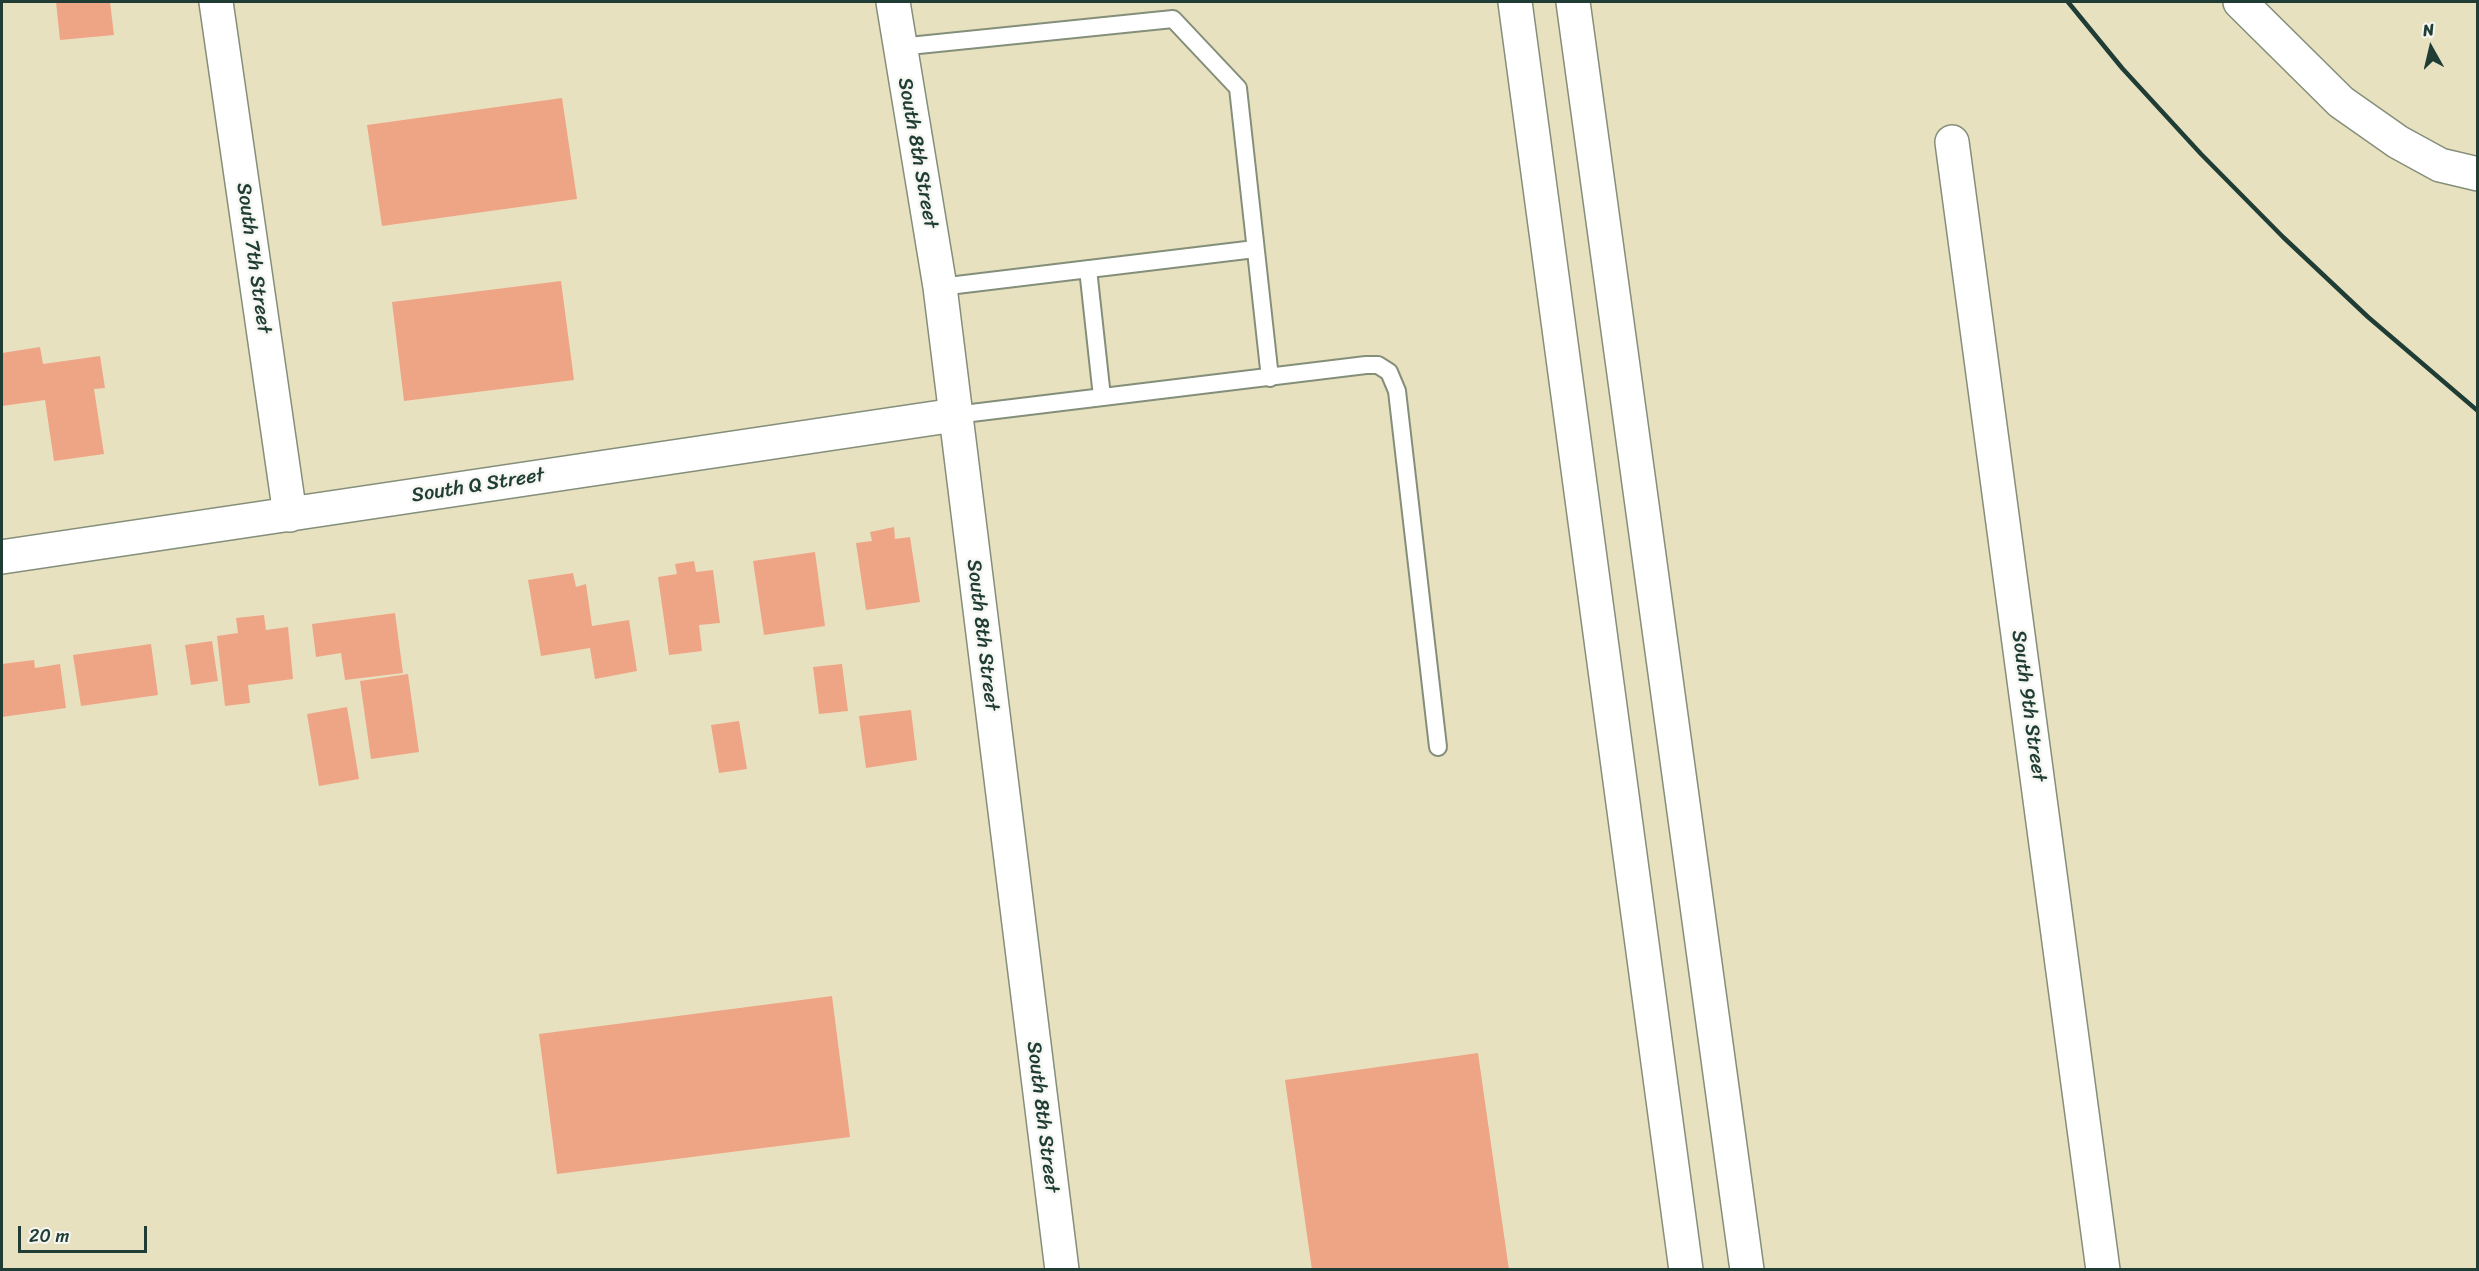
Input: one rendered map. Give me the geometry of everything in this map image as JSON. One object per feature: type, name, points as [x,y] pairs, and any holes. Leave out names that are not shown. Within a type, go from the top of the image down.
[{"type":"main road","name":"South 7th Street","points":[[216,2],[290,515]]},
{"type":"main road","name":"South 8th Street","points":[[893,2],[940,287],[1062,1269]]},
{"type":"main road","points":[[1515,2],[1686,1269]]},
{"type":"main road","points":[[1573,2],[1747,1269]]},
{"type":"main road","points":[[2240,2],[2341,102],[2398,142],[2440,165],[2478,174]]},
{"type":"main road","name":"South 9th Street","points":[[1952,142],[2103,1269]]},
{"type":"main road","name":"South Q Street","points":[[2,557],[955,415]]},
{"type":"lane","points":[[899,47],[1173,19],[1238,88],[1270,378]]},
{"type":"lane","points":[[940,287],[1256,249]]},
{"type":"lane","points":[[1088,269],[1102,397]]},
{"type":"lane","points":[[955,415],[1378,364],[1389,372],[1397,391],[1438,747]]},
{"type":"building","points":[[56,2],[110,2],[114,35],[60,40]]},
{"type":"building","points":[[562,98],[577,199],[382,226],[367,125]]},
{"type":"building","points":[[561,281],[574,380],[404,401],[392,302]]},
{"type":"building","points":[[40,347],[43,364],[100,356],[105,388],[94,389],[104,454],[54,461],[45,400],[2,406],[2,353]]},
{"type":"building","points":[[894,527],[895,539],[910,537],[920,602],[866,610],[856,543],[872,541],[870,532]]},
{"type":"building","points":[[815,552],[825,626],[764,635],[753,561]]},
{"type":"building","points":[[694,561],[696,572],[713,570],[720,623],[699,625],[702,651],[669,655],[658,577],[677,574],[675,564]]},
{"type":"building","points":[[573,573],[576,587],[586,584],[592,626],[629,620],[637,671],[595,679],[590,648],[541,656],[528,580]]},
{"type":"building","points":[[395,613],[403,673],[345,680],[341,653],[316,657],[312,624]]},
{"type":"building","points":[[264,615],[266,630],[288,627],[293,679],[248,685],[250,703],[225,706],[217,636],[238,633],[236,618]]},
{"type":"building","points":[[212,641],[218,681],[191,685],[185,645]]},
{"type":"building","points":[[151,644],[158,695],[81,706],[73,655]]},
{"type":"building","points":[[34,660],[35,668],[60,664],[66,708],[2,717],[2,664]]},
{"type":"building","points":[[842,664],[848,711],[819,714],[813,667]]},
{"type":"building","points":[[408,674],[419,752],[371,759],[360,681]]},
{"type":"building","points":[[347,707],[359,779],[319,786],[307,714]]},
{"type":"building","points":[[911,710],[917,760],[866,768],[859,716]]},
{"type":"building","points":[[739,721],[747,769],[719,773],[711,725]]},
{"type":"building","points":[[832,996],[850,1137],[557,1174],[539,1034]]},
{"type":"building","points":[[1478,1053],[1509,1270],[1312,1270],[1285,1080]]},
{"type":"railway","points":[[2068,2],[2122,68],[2201,154],[2283,237],[2368,317],[2478,411]]}]
